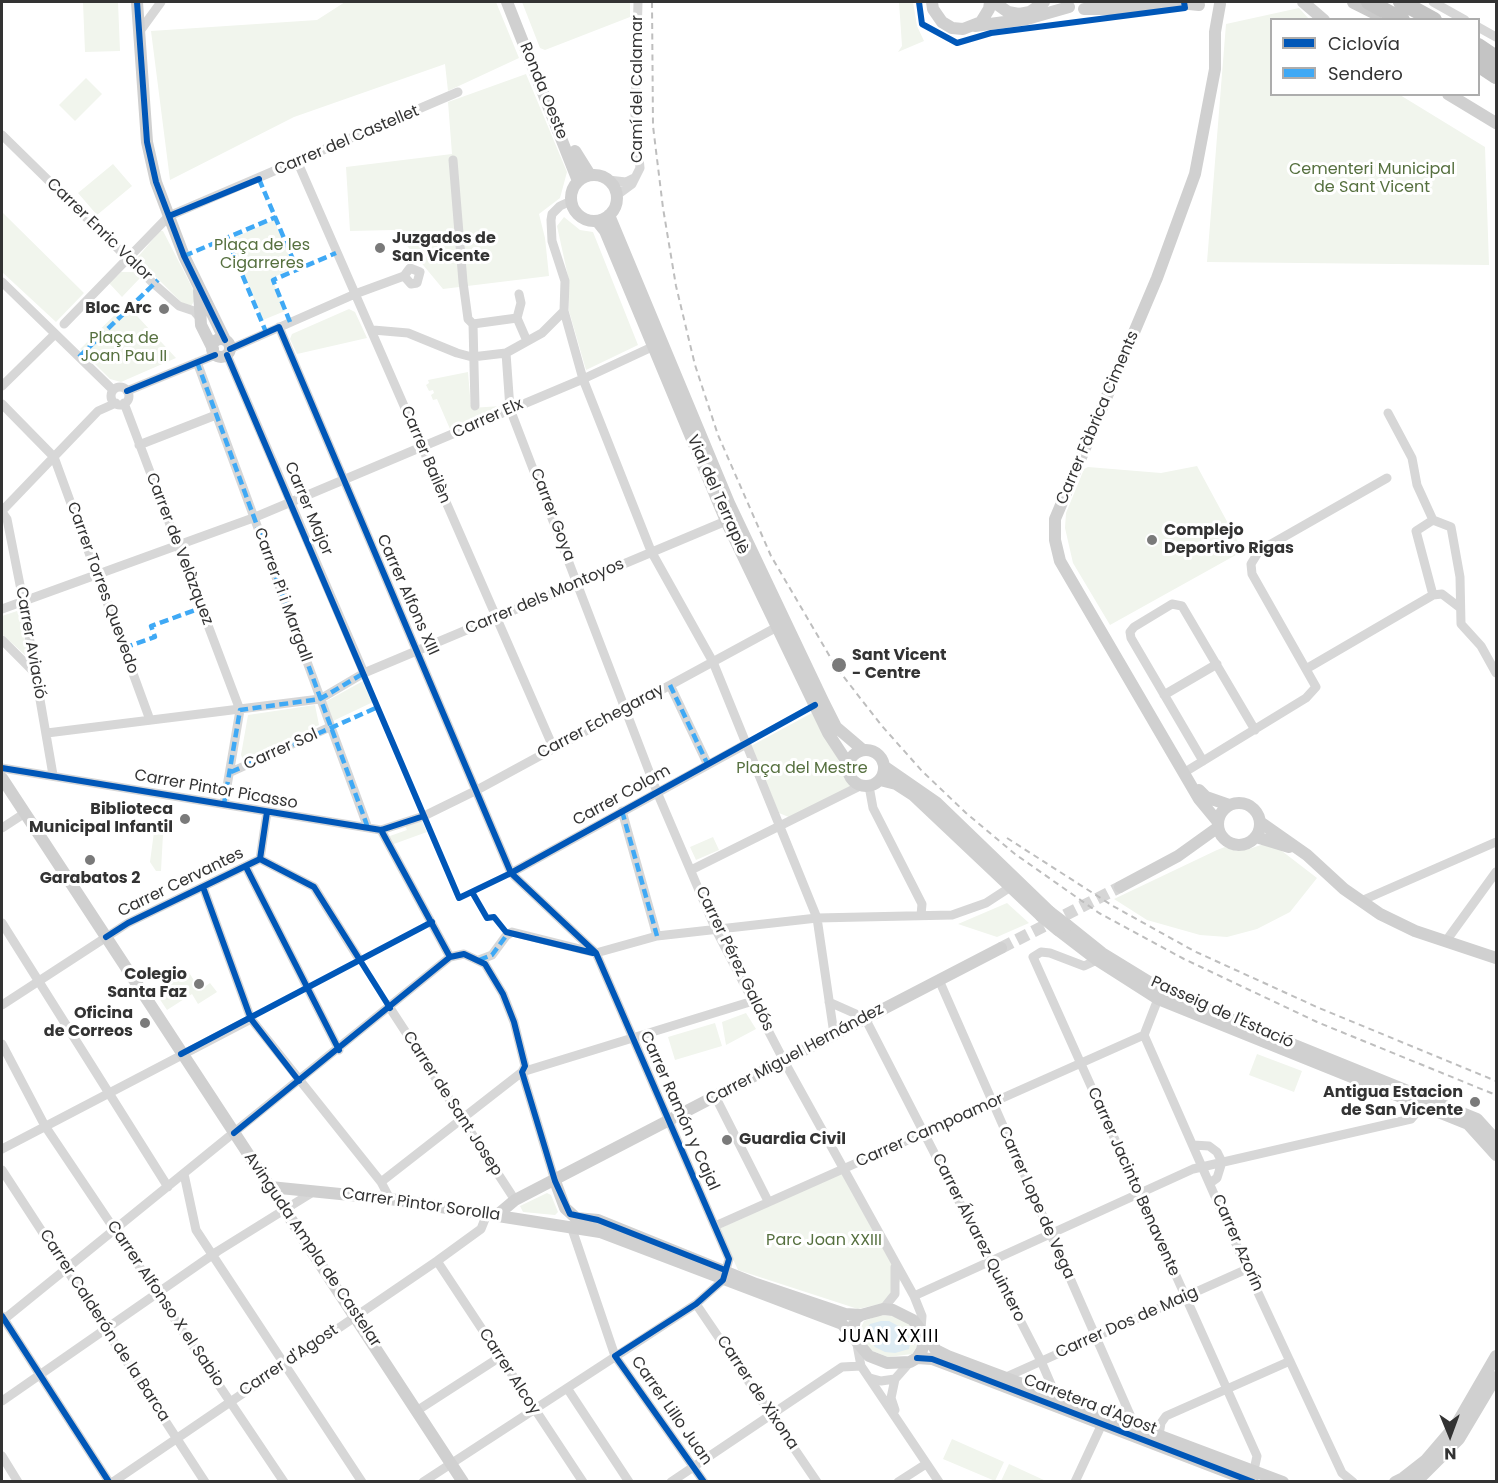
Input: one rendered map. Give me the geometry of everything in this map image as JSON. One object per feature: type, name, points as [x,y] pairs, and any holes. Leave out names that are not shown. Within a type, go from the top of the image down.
[{"type":"highway","points":[[1369,2],[1398,18]]},
{"type":"highway","points":[[1401,2],[1430,18]]},
{"type":"highway","points":[[1480,47],[1497,58]]},
{"type":"highway","points":[[1480,65],[1497,76]]},
{"type":"main road","name":"Carrer Major","points":[[139,2],[147,142],[161,200],[198,284],[222,350]]},
{"type":"main road","name":"Ronda Oeste","points":[[507,2],[584,178]]},
{"type":"main road","name":"Ronda Oeste","points":[[515,2],[579,160],[584,178]]},
{"type":"main road","points":[[932,2],[933,9],[942,22],[963,29],[1027,19],[1065,4],[1117,5],[1171,2],[1199,4],[1211,8],[1222,2]]},
{"type":"main road","points":[[975,26],[985,16],[990,2]]},
{"type":"main road","points":[[994,2],[1008,12],[1019,14],[1030,12],[1044,2]]},
{"type":"main road","name":"Carrer Fàbrica Ciments","points":[[1217,825],[1199,799],[1060,561],[1055,540],[1055,519],[1157,278],[1195,174],[1215,69],[1215,32],[1222,2]]},
{"type":"main road","points":[[1303,2],[1322,18]]},
{"type":"main road","points":[[1354,2],[1385,18]]},
{"type":"main road","name":"Carrer Fàbrica Ciments","points":[[1199,4],[1215,32]]},
{"type":"main road","points":[[1480,72],[1497,83]]},
{"type":"main road","points":[[1451,96],[1497,123]]},
{"type":"main road","points":[[584,178],[608,180],[617,195],[616,204],[603,218],[580,216],[571,201],[572,190],[584,178]]},
{"type":"main road","name":"Vial del Terraplè","points":[[603,218],[605,231],[652,347],[726,520],[828,733],[849,765]]},
{"type":"main road","name":"Vial del Terraplè","points":[[603,218],[729,503],[823,701],[836,727],[863,750]]},
{"type":"main road","name":"Carrer Major","points":[[198,284],[200,318],[222,350]]},
{"type":"main road","points":[[863,750],[878,754],[885,767],[870,784],[851,778],[849,765],[852,757],[863,750]]},
{"type":"main road","name":"Passeig de l'Estació","points":[[885,767],[937,803],[1045,914]]},
{"type":"main road","name":"Carrer Fàbrica Ciments","points":[[1187,776],[1206,797],[1229,805]]},
{"type":"main road","name":"Avinguda Ampla de Castelar","points":[[2,778],[463,1482]]},
{"type":"main road","name":"Passeig de l'Estació","points":[[870,784],[896,784],[913,795],[1009,888],[1045,914],[1098,960],[1158,999],[1422,1106]]},
{"type":"main road","points":[[1178,855],[1217,825],[1222,811],[1229,805],[1239,803],[1249,805],[1257,812],[1260,822],[1256,837]]},
{"type":"main road","points":[[1260,822],[1380,914],[1406,927],[1497,958]]},
{"type":"main road","points":[[1217,825],[1228,843]]},
{"type":"main road","points":[[1120,887],[1178,855],[1208,843],[1228,843],[1240,846],[1256,837],[1276,842],[1306,855]]},
{"type":"main road","name":"Passeig de l'Estació","points":[[1062,928],[1151,983],[1477,1119],[1497,1140]]},
{"type":"main road","name":"Carrer Miguel Hernández","points":[[492,1215],[515,1200],[1001,948]]},
{"type":"main road","points":[[1422,1106],[1468,1124],[1497,1155]]},
{"type":"main road","points":[[555,1181],[565,1208],[576,1218],[598,1220],[842,1324],[854,1341],[876,1360],[898,1364],[914,1360],[922,1350],[922,1334],[904,1315],[883,1309],[855,1319],[854,1341]]},
{"type":"main road","name":"Carrer Pintor Sorolla","points":[[270,1187],[390,1199],[553,1223],[572,1229]]},
{"type":"main road","points":[[515,1200],[513,1210],[518,1218]]},
{"type":"main road","points":[[553,1223],[558,1221],[565,1208]]},
{"type":"main road","points":[[572,1229],[600,1232],[845,1314],[861,1315]]},
{"type":"main road","name":"Carretera d'Agost","points":[[922,1334],[936,1350],[948,1356],[1056,1396],[1103,1420],[1135,1426],[1159,1435],[1253,1476]]},
{"type":"main road","points":[[1395,1482],[1426,1460],[1456,1425],[1497,1356]]},
{"type":"main road","name":"Carretera d'Agost","points":[[914,1360],[932,1359],[1253,1476],[1283,1482]]},
{"type":"main road","points":[[1416,1482],[1459,1439],[1497,1377]]},
{"type":"street","points":[[140,31],[161,2]]},
{"type":"street","name":"Camí del Calamar","points":[[617,195],[632,184],[640,168],[635,115],[638,2]]},
{"type":"street","points":[[1433,2],[1461,18]]},
{"type":"street","points":[[1480,28],[1497,37]]},
{"type":"street","name":"Carrer del Castellet","points":[[169,216],[298,163],[458,92]]},
{"type":"street","name":"Carrer Enric Valor","points":[[2,135],[179,306],[194,311],[200,318]]},
{"type":"street","points":[[453,160],[463,282],[468,318],[473,324],[472,357],[475,406]]},
{"type":"street","name":"Carrer Bailèn","points":[[298,163],[373,330],[421,448],[553,747]]},
{"type":"street","name":"Camí del Calamar","points":[[608,180],[626,182],[636,176]]},
{"type":"street","points":[[571,201],[560,206],[552,214],[552,241],[565,281],[564,311],[583,379],[651,551],[713,662],[782,827],[817,918],[834,1034]]},
{"type":"street","points":[[64,324],[169,216]]},
{"type":"street","points":[[120,403],[111,397],[113,390],[119,387],[127,391],[355,294],[404,276]]},
{"type":"street","points":[[2,282],[113,390]]},
{"type":"street","points":[[519,294],[521,303],[517,318],[527,341]]},
{"type":"street","points":[[373,330],[408,333],[472,357],[506,353],[551,326],[564,311]]},
{"type":"street","points":[[473,324],[517,318]]},
{"type":"street","name":"Carrer Alfons XIII","points":[[279,327],[511,873]]},
{"type":"street","points":[[2,386],[55,334]]},
{"type":"street","name":"Carrer Elx","points":[[2,609],[253,518],[583,379],[652,347]]},
{"type":"street","name":"Carrer Major","points":[[222,350],[364,673]]},
{"type":"street","name":"Carrer Goya","points":[[506,353],[510,408],[627,708]]},
{"type":"street","name":"Carrer Pi i Margall","points":[[197,362],[368,828]]},
{"type":"street","points":[[2,512],[98,411],[128,398],[127,391]]},
{"type":"street","name":"Carrer de Velàzquez","points":[[120,403],[139,445],[240,710],[231,772]]},
{"type":"street","points":[[2,404],[54,457]]},
{"type":"street","points":[[1388,413],[1412,458],[1417,485],[1433,520],[1451,527],[1460,577],[1461,624],[1481,646],[1497,672]]},
{"type":"street","points":[[139,445],[216,415]]},
{"type":"street","name":"Carrer Torres Quevedo","points":[[54,457],[150,720]]},
{"type":"street","points":[[1187,776],[1203,761],[1306,698],[1316,687],[1252,574],[1251,564],[1259,551],[1387,478]]},
{"type":"street","name":"Carrer Aviació","points":[[2,512],[7,519],[53,775]]},
{"type":"street","name":"Carrer dels Montoyos","points":[[320,699],[364,673],[726,520]]},
{"type":"street","points":[[1433,520],[1416,531],[1433,595]]},
{"type":"street","points":[[1306,669],[1433,595],[1442,594],[1459,607]]},
{"type":"street","points":[[1203,761],[1131,638],[1130,632],[1134,627],[1172,604],[1179,604],[1184,608],[1255,730]]},
{"type":"street","name":"Carrer Echegaray","points":[[424,816],[477,790],[777,627]]},
{"type":"street","points":[[2,640],[35,673]]},
{"type":"street","points":[[1164,694],[1217,664]]},
{"type":"street","points":[[670,685],[707,763]]},
{"type":"street","points":[[47,733],[320,699]]},
{"type":"street","name":"Carrer Pérez Galdós","points":[[627,708],[657,792],[716,930],[784,1061],[914,1296],[922,1316],[922,1334]]},
{"type":"street","name":"Carrer Sol","points":[[231,772],[330,727]]},
{"type":"street","name":"Carrer Colom","points":[[511,873],[707,763],[746,744]]},
{"type":"street","name":"Carrer Pintor Picasso","points":[[2,768],[381,830],[424,816]]},
{"type":"street","points":[[224,804],[231,772]]},
{"type":"street","points":[[691,870],[870,784],[873,808],[922,904],[921,915]]},
{"type":"street","points":[[622,811],[657,936]]},
{"type":"street","name":"Carrer Cervantes","points":[[2,1005],[128,923],[260,859],[267,812]]},
{"type":"street","points":[[2,828],[25,813]]},
{"type":"street","points":[[381,830],[450,957]]},
{"type":"street","points":[[1361,901],[1497,842]]},
{"type":"street","points":[[260,859],[314,887],[358,959]]},
{"type":"street","points":[[246,867],[339,1050]]},
{"type":"street","points":[[1446,941],[1497,872]]},
{"type":"street","points":[[511,873],[596,953]]},
{"type":"street","points":[[202,887],[251,1019],[381,1182],[390,1199]]},
{"type":"street","points":[[479,960],[492,955],[512,932],[596,953],[657,936],[817,918],[952,915],[986,903],[1009,888]]},
{"type":"street","points":[[2,923],[168,1187]]},
{"type":"street","name":"Carrer Jacinto Benavente","points":[[1098,960],[1084,966],[1050,952],[1041,952],[1033,957],[1137,1194],[1257,1456],[1253,1476]]},
{"type":"street","name":"Carrer Ramón y Cajal","points":[[596,953],[729,1259],[724,1275]]},
{"type":"street","points":[[111,1482],[41,1374],[2,1319],[116,1231],[450,957],[464,954],[485,964],[503,994],[514,1022],[525,1066],[522,1072],[555,1181]]},
{"type":"street","name":"Carrer Lope de Vega","points":[[939,980],[1135,1426]]},
{"type":"street","points":[[1144,1035],[1158,999]]},
{"type":"street","points":[[381,1182],[522,1072],[753,1001]]},
{"type":"street","points":[[829,1002],[865,1018]]},
{"type":"street","name":"Carrer de Sant Josep","points":[[390,1008],[515,1200]]},
{"type":"street","name":"Carrer Álvarez Quintero","points":[[865,1018],[1041,1361],[1056,1396]]},
{"type":"street","points":[[2,1149],[251,1019]]},
{"type":"street","name":"Carrer Campoamor","points":[[715,1226],[1144,1035]]},
{"type":"street","name":"Carrer Azorín","points":[[1144,1035],[1247,1269],[1342,1473],[1353,1482]]},
{"type":"street","name":"Carrer Alfonso X el Sabio","points":[[2,1044],[45,1126],[284,1482]]},
{"type":"street","points":[[715,1096],[768,1201]]},
{"type":"street","points":[[914,1296],[1137,1194],[1203,1167],[1411,1119],[1422,1106]]},
{"type":"street","points":[[1193,1145],[1209,1146],[1222,1162]]},
{"type":"street","points":[[1210,1183],[1217,1178],[1222,1162]]},
{"type":"street","name":"Carrer Calderón de la Barca","points":[[2,1170],[206,1482]]},
{"type":"street","points":[[184,1174],[196,1230],[362,1482]]},
{"type":"street","points":[[2,1401],[212,1257],[285,1209],[318,1191]]},
{"type":"street","name":"Carrer d'Agost","points":[[111,1482],[437,1261],[481,1229],[492,1215]]},
{"type":"street","name":"Carrer Lillo Juan","points":[[572,1229],[615,1356],[704,1482]]},
{"type":"street","name":"Carrer Alcoy","points":[[437,1261],[582,1482]]},
{"type":"street","name":"Carrer Pérez Galdós","points":[[883,1309],[895,1294],[895,1264]]},
{"type":"street","name":"Carrer Dos de Maig","points":[[1006,1377],[1247,1269]]},
{"type":"street","points":[[423,1482],[696,1304],[724,1275]]},
{"type":"street","name":"Carrer de Xixona","points":[[696,1304],[818,1482]]},
{"type":"street","points":[[854,1341],[861,1366],[939,1482]]},
{"type":"street","points":[[418,1410],[500,1358]]},
{"type":"street","points":[[898,1421],[891,1398],[895,1379],[914,1360]]},
{"type":"street","points":[[1159,1435],[1161,1423],[1166,1416],[1290,1361]]},
{"type":"street","points":[[671,1482],[842,1367],[861,1366]]},
{"type":"street","points":[[870,1378],[881,1381],[895,1379]]},
{"type":"street","points":[[567,1388],[629,1482]]},
{"type":"street","points":[[1075,1482],[1103,1420]]},
{"type":"street","points":[[2,1456],[18,1482]]},
{"type":"street","points":[[898,1482],[926,1464]]},
{"type":"green space","points":[[83,2],[118,2],[120,51],[85,52]]},
{"type":"green space","points":[[345,2],[496,2],[519,58],[448,91],[445,64],[294,117],[170,180],[151,31],[317,20]]},
{"type":"green space","points":[[522,2],[630,2],[630,17],[545,50],[540,48]]},
{"type":"green space","points":[[899,2],[913,2],[917,26],[924,41],[898,52],[902,46]]},
{"type":"green space","name":"Cementeri Municipal de Sant Vicent","points":[[1299,8],[1308,18],[1270,18],[1270,96],[1402,96],[1485,147],[1489,265],[1207,262],[1226,24]]},
{"type":"green space","points":[[526,74],[567,172],[560,198],[539,214],[545,238],[549,276],[443,289],[394,230],[350,231],[346,167],[452,154],[448,102]]},
{"type":"green space","points":[[86,78],[102,94],[75,121],[59,105]]},
{"type":"green space","points":[[113,164],[132,186],[97,215],[78,193]]},
{"type":"green space","points":[[2,212],[84,293],[56,322],[2,272]]},
{"type":"green space","points":[[564,217],[580,230],[593,232],[638,345],[586,370],[569,311],[569,281],[557,226]]},
{"type":"green space","name":"Plaça de les Cigarreres","points":[[274,220],[294,268],[272,278],[285,311],[263,320],[229,240]]},
{"type":"green space","points":[[160,231],[163,231],[197,297],[191,306],[184,305],[137,258]]},
{"type":"green space","points":[[121,272],[134,272],[140,278],[122,297],[109,283]]},
{"type":"green space","name":"Plaça de Joan Pau II","points":[[126,304],[176,358],[121,382],[110,379],[80,349]]},
{"type":"green space","points":[[349,309],[355,312],[367,338],[297,354],[290,339],[292,334]]},
{"type":"green space","points":[[468,372],[471,408],[501,406],[450,429],[437,399],[433,400],[431,395],[434,393],[433,390],[429,391],[426,385],[429,383],[428,380]]},
{"type":"green space","name":"Complejo Deportivo Rigas","points":[[1197,466],[1243,551],[1110,625],[1073,563],[1065,528],[1066,513],[1084,469],[1088,467],[1161,473]]},
{"type":"green space","points":[[20,610],[27,653],[25,655],[2,634],[2,616]]},
{"type":"green space","points":[[363,681],[373,702],[333,721],[325,702]]},
{"type":"green space","points":[[315,705],[319,725],[297,735],[299,740],[245,764],[241,755],[248,715]]},
{"type":"green space","name":"Plaça del Mestre","points":[[812,713],[837,755],[844,778],[851,786],[791,818],[779,813],[751,746]]},
{"type":"green space","points":[[422,821],[427,832],[391,845],[387,837],[407,830],[405,826]]},
{"type":"green space","points":[[154,832],[163,834],[161,871],[156,871],[150,862]]},
{"type":"green space","points":[[713,837],[719,850],[696,860],[690,847]]},
{"type":"green space","points":[[1264,844],[1278,848],[1317,878],[1290,912],[1257,929],[1227,937],[1200,935],[1147,920],[1114,899],[1225,847],[1236,851]]},
{"type":"green space","points":[[1007,903],[1029,923],[997,937],[958,924]]},
{"type":"green space","points":[[188,971],[200,990],[210,983],[217,992],[198,1004],[192,994],[167,1010],[155,992]]},
{"type":"green space","points":[[746,1013],[756,1029],[726,1045],[722,1022]]},
{"type":"green space","points":[[715,1023],[722,1046],[675,1060],[668,1037]]},
{"type":"green space","points":[[1257,1054],[1302,1071],[1294,1092],[1249,1075]]},
{"type":"green space","name":"Parc Joan XXIII","points":[[848,1169],[904,1276],[884,1303],[858,1309],[738,1270],[719,1229]]},
{"type":"green space","points":[[547,1193],[551,1195],[558,1212],[555,1215],[523,1212],[520,1206]]},
{"type":"green space","points":[[880,1315],[892,1316],[907,1322],[915,1332],[916,1348],[912,1354],[888,1357],[870,1350],[860,1338],[859,1332],[864,1321]]},
{"type":"green space","points":[[952,1439],[1004,1462],[995,1481],[943,1459]]},
{"type":"green space","points":[[1009,1464],[1046,1481],[1001,1481]]},
{"type":"shaded area","points":[[889,1321],[904,1329],[911,1339],[909,1349],[895,1353],[885,1352],[875,1347],[865,1333],[870,1324]]},
{"type":"tunnel","points":[[1001,948],[1120,887]]},
{"type":"railway","points":[[652,2],[653,126],[676,286],[695,365],[718,435],[771,556],[836,667],[882,726],[922,771],[966,813],[1015,854],[1099,913],[1184,959],[1317,1022],[1496,1095]]},
{"type":"railway","points":[[1007,838],[1113,906],[1194,951],[1319,1008],[1496,1081]]},
{"type":"marked path","points":[[259,179],[297,269]]},
{"type":"marked path","points":[[184,256],[276,217]]},
{"type":"marked path","points":[[227,238],[266,332]]},
{"type":"marked path","points":[[290,322],[273,280],[336,253]]},
{"type":"marked path","points":[[79,357],[158,280]]},
{"type":"marked path","points":[[197,362],[368,828]]},
{"type":"marked path","points":[[124,648],[155,637],[151,626],[201,608]]},
{"type":"marked path","points":[[224,804],[240,710],[320,699],[364,673],[365,676]]},
{"type":"marked path","points":[[670,685],[707,763]]},
{"type":"marked path","points":[[231,772],[378,707]]},
{"type":"marked path","points":[[622,811],[657,936]]},
{"type":"marked path","points":[[479,960],[492,955],[506,936],[512,932]]},
{"type":"cycle path","points":[[137,2],[147,142],[156,182],[184,256],[225,340]]},
{"type":"cycle path","points":[[919,2],[922,24],[957,43],[991,33],[1185,8],[1184,2]]},
{"type":"cycle path","points":[[169,216],[259,179]]},
{"type":"cycle path","points":[[230,349],[279,327],[511,873],[596,953],[729,1259],[723,1280],[696,1304],[615,1356],[704,1482]]},
{"type":"cycle path","points":[[127,391],[215,355]]},
{"type":"cycle path","points":[[227,355],[459,898],[511,873],[815,705]]},
{"type":"cycle path","points":[[2,768],[381,830],[424,816]]},
{"type":"cycle path","points":[[106,937],[128,923],[260,859],[267,812]]},
{"type":"cycle path","points":[[381,830],[450,957]]},
{"type":"cycle path","points":[[260,859],[314,887],[390,1008]]},
{"type":"cycle path","points":[[246,867],[339,1050]]},
{"type":"cycle path","points":[[203,887],[251,1019],[299,1081]]},
{"type":"cycle path","points":[[472,892],[487,918],[494,917],[506,932],[593,953]]},
{"type":"cycle path","points":[[181,1054],[432,922]]},
{"type":"cycle path","points":[[234,1133],[450,957],[464,954],[485,964],[503,994],[514,1022],[525,1066],[522,1072],[555,1181],[570,1214],[598,1220],[725,1270]]},
{"type":"cycle path","points":[[2,1316],[109,1482]]},
{"type":"cycle path","points":[[917,1358],[932,1359],[1253,1482]]},
{"type":"place","name":"Juzgados de San Vicente","points":[[380,248]]},
{"type":"place","name":"Bloc Arc","points":[[164,309]]},
{"type":"place","name":"Complejo Deportivo Rigas","points":[[1152,540]]},
{"type":"place","name":"Sant Vicent - Centre","points":[[839,665]]},
{"type":"place","name":"Biblioteca Municipal Infantil","points":[[185,819]]},
{"type":"place","name":"Garabatos 2","points":[[90,860]]},
{"type":"place","name":"Colegio Santa Faz","points":[[199,984]]},
{"type":"place","name":"Oficina de Correos","points":[[145,1023]]},
{"type":"place","name":"Antigua Estacion de San Vicente","points":[[1475,1102]]},
{"type":"place","name":"Guardia Civil","points":[[727,1140]]},
{"type":"district","name":"JUAN XXIII","points":[[889,1337]]}]
